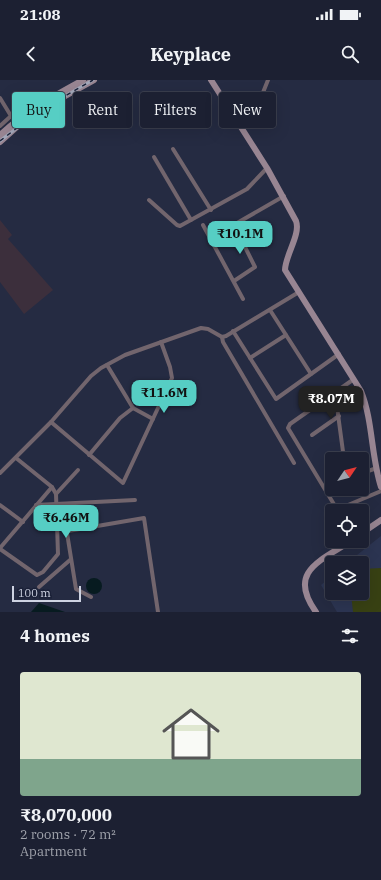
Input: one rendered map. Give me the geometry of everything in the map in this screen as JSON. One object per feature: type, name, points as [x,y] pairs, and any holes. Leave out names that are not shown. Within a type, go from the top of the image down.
[{"type":"street","points":[[0,142],[36,112],[94,80]]},
{"type":"street","points":[[211,80],[256,149],[284,196],[298,225],[285,270],[354,379],[367,408],[376,468],[381,487]]},
{"type":"street","points":[[263,92],[268,80]]},
{"type":"street","points":[[0,134],[15,120],[34,107],[80,81]]},
{"type":"street","points":[[0,98],[12,116],[0,125]]},
{"type":"street","points":[[173,149],[211,210]]},
{"type":"street","points":[[154,157],[191,220]]},
{"type":"street","points":[[149,200],[179,226],[248,189],[267,168]]},
{"type":"street","points":[[211,238],[284,196]]},
{"type":"street","points":[[203,225],[243,299]]},
{"type":"street","points":[[234,225],[255,267],[234,281]]},
{"type":"street","points":[[222,337],[233,332],[299,292]]},
{"type":"street","points":[[270,310],[311,374]]},
{"type":"street","points":[[0,473],[51,422],[91,376],[125,355],[201,328],[208,329],[222,337],[223,342],[294,463]]},
{"type":"street","points":[[233,332],[276,399],[339,354]]},
{"type":"street","points":[[250,358],[286,335]]},
{"type":"street","points":[[51,422],[88,455],[123,483],[172,378],[170,367],[161,342]]},
{"type":"street","points":[[107,365],[133,408],[152,419]]},
{"type":"street","points":[[354,379],[290,424],[288,428],[335,506],[341,508],[381,491]]},
{"type":"street","points":[[331,395],[336,403],[339,416],[343,452]]},
{"type":"street","points":[[88,455],[120,418],[133,408]]},
{"type":"street","points":[[312,435],[339,416]]},
{"type":"street","points":[[16,458],[52,487],[56,494],[58,554],[43,572],[37,575],[0,548],[52,487]]},
{"type":"street","points":[[369,470],[376,468]]},
{"type":"street","points":[[56,494],[78,470]]},
{"type":"street","points":[[36,506],[135,500]]},
{"type":"street","points":[[0,505],[23,522]]},
{"type":"street","points":[[91,597],[76,589],[66,533],[71,529],[144,518],[158,612]]},
{"type":"street","points":[[369,528],[381,520]]},
{"type":"street","points":[[316,612],[305,594],[304,588],[307,575],[313,567],[340,548]]},
{"type":"street","points":[[39,587],[70,560]]},
{"type":"shaded area","points":[[0,220],[12,235],[8,239],[53,290],[24,314],[0,282]]},
{"type":"shaded area","points":[[381,536],[381,612],[337,612],[330,600],[369,600],[369,556],[356,556],[366,548],[369,548],[369,546]]},
{"type":"shaded area","points":[[91,578],[97,578],[102,583],[100,592],[97,594],[91,594],[86,589],[86,583]]},
{"type":"shaded area","points":[[325,582],[325,592],[321,585]]},
{"type":"shaded area","points":[[39,603],[65,612],[31,612]]},
{"type":"green space","points":[[381,568],[381,612],[353,612],[352,600],[369,600],[369,569]]},
{"type":"railway","points":[[0,141],[39,111],[93,80]]}]
